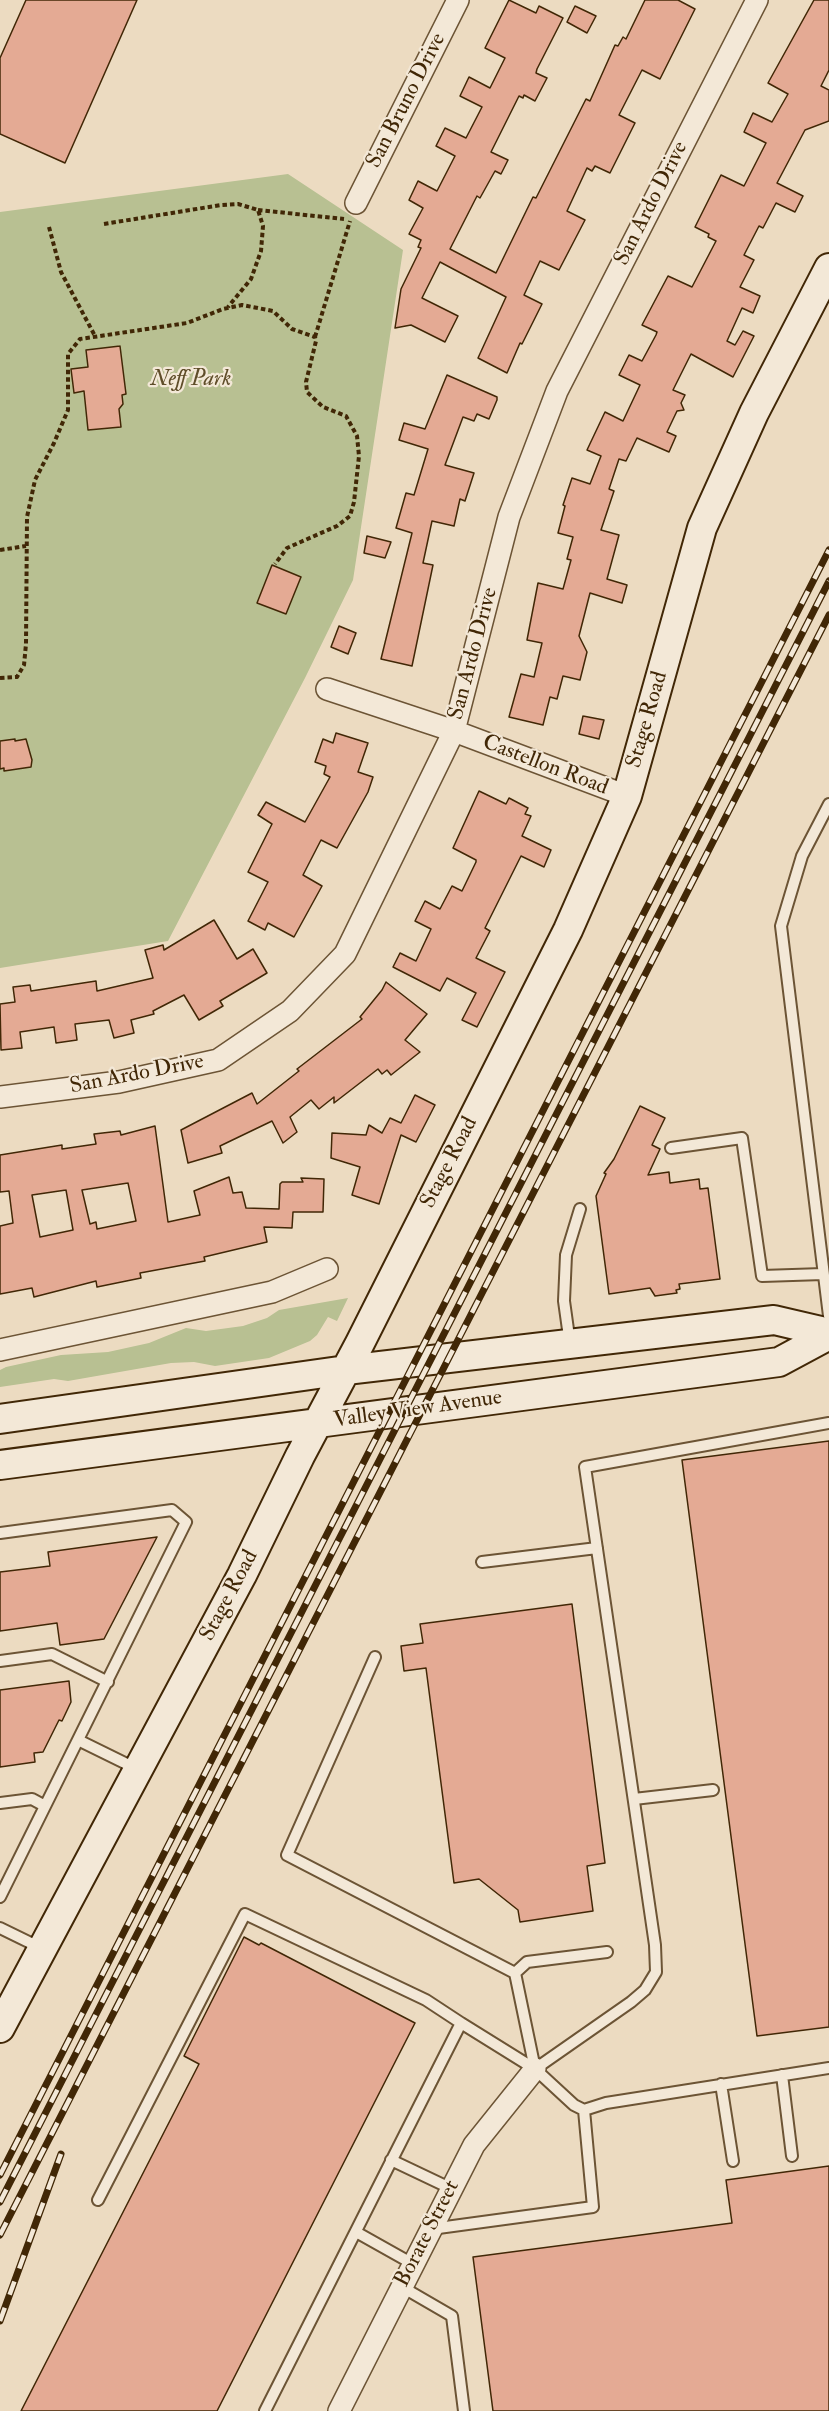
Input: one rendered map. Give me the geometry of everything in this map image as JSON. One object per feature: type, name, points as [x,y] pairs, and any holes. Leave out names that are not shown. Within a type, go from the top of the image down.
[{"type":"main road","name":"Stage Road","points":[[0,2028],[242,1575],[568,930],[627,796],[702,528],[754,413],[829,268]]},
{"type":"main road","name":"Valley View Avenue","points":[[0,1419],[346,1370],[774,1320],[829,1334]]},
{"type":"main road","name":"Valley View Avenue","points":[[0,1465],[779,1362],[829,1334]]},
{"type":"street","name":"San Bruno Drive","points":[[353,211],[458,0]]},
{"type":"street","name":"San Ardo Drive","points":[[0,1097],[119,1082],[218,1059],[290,1011],[345,954],[454,731],[509,518],[556,391],[757,0]]},
{"type":"street","name":"Castellon Road","points":[[327,690],[454,731],[627,796]]},
{"type":"street","points":[[0,1350],[272,1292],[327,1269]]},
{"type":"street","name":"Borate Street","points":[[339,2411],[474,2145],[535,2069]]},
{"type":"lane","points":[[829,804],[802,856],[781,926],[829,1316]]},
{"type":"lane","points":[[671,1148],[742,1138],[762,1276],[823,1274]]},
{"type":"lane","points":[[570,1344],[564,1300],[566,1255],[580,1209]]},
{"type":"lane","points":[[535,2069],[638,1996],[645,1990],[656,1972],[656,1945],[585,1467],[829,1423]]},
{"type":"lane","points":[[0,1533],[172,1510],[186,1522],[0,1897]]},
{"type":"lane","points":[[482,1562],[597,1548]]},
{"type":"lane","points":[[0,1661],[52,1654],[108,1682]]},
{"type":"lane","points":[[375,1657],[287,1855],[515,1973]]},
{"type":"lane","points":[[78,1740],[138,1769]]},
{"type":"lane","points":[[634,1799],[713,1790]]},
{"type":"lane","points":[[0,1803],[32,1799],[45,1806]]},
{"type":"lane","points":[[98,2200],[245,1914],[426,2000],[535,2069],[574,2105],[584,2110],[606,2103],[829,2068]]},
{"type":"lane","points":[[0,1928],[41,1948]]},
{"type":"lane","points":[[515,1973],[527,1962],[607,1952]]},
{"type":"lane","points":[[515,1973],[535,2069]]},
{"type":"lane","points":[[265,2411],[461,2023]]},
{"type":"lane","points":[[782,2075],[792,2156]]},
{"type":"lane","points":[[721,2085],[733,2161]]},
{"type":"lane","points":[[431,2229],[593,2207],[584,2110]]},
{"type":"lane","points":[[391,2160],[452,2189]]},
{"type":"lane","points":[[356,2232],[414,2264]]},
{"type":"lane","points":[[402,2287],[452,2316],[465,2411]]},
{"type":"path","points":[[104,224],[238,204],[258,210],[353,211],[315,337],[306,382],[307,392],[323,407],[346,416],[357,436],[359,456],[354,502],[350,516],[337,526],[299,540],[287,548],[275,564]]},
{"type":"path","points":[[227,308],[251,279],[261,251],[263,226],[258,210]]},
{"type":"path","points":[[49,227],[61,272],[95,336]]},
{"type":"path","points":[[0,678],[17,676],[24,665],[27,517],[35,480],[68,410],[68,354],[80,339],[187,323],[227,308],[242,305],[273,311],[292,329],[315,337]]},
{"type":"path","points":[[0,550],[26,546]]},
{"type":"green space","name":"Neff Park","points":[[288,174],[403,250],[353,580],[305,678],[168,941],[0,968],[0,212]]},
{"type":"green space","points":[[348,1298],[337,1321],[328,1317],[317,1335],[310,1341],[269,1358],[215,1366],[194,1362],[171,1363],[68,1381],[54,1379],[0,1387],[0,1370],[6,1367],[61,1355],[108,1352],[149,1343],[186,1328],[206,1331],[243,1326],[267,1318],[279,1310]]},
{"type":"building","points":[[26,0],[137,0],[65,163],[0,134],[0,58]]},
{"type":"building","points":[[509,0],[536,13],[539,6],[563,18],[537,69],[536,73],[547,78],[535,101],[524,95],[523,98],[519,96],[491,152],[508,160],[501,174],[495,171],[480,198],[477,196],[450,249],[496,273],[533,197],[536,198],[586,99],[590,101],[615,45],[618,46],[623,37],[626,39],[645,0],[678,0],[695,9],[660,79],[642,70],[619,115],[635,123],[610,173],[595,166],[592,171],[587,168],[567,211],[585,220],[559,270],[540,261],[524,295],[542,304],[522,344],[520,343],[507,373],[478,358],[506,297],[440,262],[422,298],[458,316],[445,342],[411,325],[395,328],[401,289],[421,248],[418,247],[421,240],[409,234],[423,208],[409,200],[418,181],[437,191],[455,156],[436,146],[445,128],[466,138],[482,107],[460,96],[469,77],[490,88],[505,58],[485,48]]},
{"type":"building","points":[[814,0],[829,0],[829,70],[821,86],[829,90],[829,121],[805,130],[777,183],[803,196],[795,212],[776,203],[763,228],[759,226],[744,255],[754,260],[740,287],[760,296],[753,313],[742,308],[727,341],[735,345],[743,331],[754,336],[733,377],[691,354],[673,390],[685,395],[681,403],[684,410],[677,411],[667,432],[676,436],[669,452],[637,438],[626,461],[619,459],[609,489],[614,491],[601,530],[619,535],[607,579],[627,585],[622,603],[590,593],[579,636],[587,652],[580,680],[563,676],[557,699],[550,697],[543,725],[509,717],[521,674],[534,677],[542,643],[527,640],[538,583],[563,589],[571,560],[567,559],[573,537],[558,533],[565,506],[563,505],[572,478],[590,484],[601,456],[587,450],[605,412],[623,421],[640,385],[619,375],[629,355],[642,361],[656,335],[657,332],[642,325],[668,276],[692,287],[716,241],[708,237],[709,234],[695,227],[721,175],[744,186],[766,143],[744,132],[753,113],[772,122],[788,94],[768,83]]},
{"type":"building","points":[[575,6],[596,16],[587,33],[567,22]]},
{"type":"building","points":[[120,346],[126,394],[122,395],[123,404],[119,409],[121,427],[88,430],[84,391],[74,393],[71,369],[88,367],[86,350]]},
{"type":"building","points":[[447,375],[497,397],[497,400],[489,419],[477,414],[474,421],[463,417],[445,465],[474,473],[465,501],[460,499],[454,526],[432,521],[423,563],[433,565],[412,666],[381,659],[412,533],[396,528],[406,493],[414,495],[428,449],[399,440],[404,423],[425,429]]},
{"type":"building","points":[[367,536],[391,542],[385,558],[364,553]]},
{"type":"building","points":[[272,565],[301,577],[286,614],[257,603]]},
{"type":"building","points":[[339,626],[356,633],[348,654],[331,647]]},
{"type":"building","points":[[583,716],[604,720],[599,739],[579,734]]},
{"type":"building","points":[[336,733],[368,743],[358,772],[373,777],[368,792],[337,848],[321,840],[303,875],[322,886],[294,937],[268,923],[265,930],[248,921],[268,882],[248,872],[272,824],[258,815],[266,802],[305,822],[330,777],[324,774],[326,766],[315,762],[323,739],[333,743]]},
{"type":"building","points":[[15,739],[15,741],[26,739],[32,760],[31,767],[4,771],[4,768],[0,769],[0,741]]},
{"type":"building","points":[[479,791],[506,804],[509,798],[528,808],[525,814],[531,816],[522,836],[551,850],[544,867],[521,856],[485,928],[490,931],[476,958],[505,972],[477,1027],[462,1020],[476,993],[447,978],[440,991],[393,967],[400,953],[416,961],[431,929],[415,921],[425,901],[440,909],[452,886],[462,891],[476,860],[453,848]]},
{"type":"building","points":[[214,920],[237,959],[253,949],[267,973],[220,1001],[223,1006],[199,1020],[184,995],[153,1011],[154,1014],[131,1020],[134,1033],[114,1038],[109,1020],[75,1024],[77,1040],[56,1043],[54,1027],[20,1032],[22,1048],[1,1050],[0,1004],[15,1002],[13,987],[30,985],[31,991],[96,981],[97,991],[153,978],[145,950],[163,945],[164,950]]},
{"type":"building","points":[[386,982],[427,1014],[405,1040],[420,1052],[391,1075],[387,1070],[382,1074],[378,1069],[334,1103],[334,1097],[319,1109],[311,1100],[290,1117],[297,1132],[283,1143],[272,1121],[220,1146],[222,1153],[188,1163],[181,1130],[252,1093],[257,1104],[299,1071],[297,1069],[362,1019],[360,1017]]},
{"type":"building","points":[[415,1095],[435,1105],[416,1142],[401,1135],[379,1204],[352,1195],[360,1167],[331,1158],[332,1133],[366,1135],[369,1125],[382,1133],[390,1118],[401,1123]]},
{"type":"building","points":[[640,1106],[665,1118],[652,1145],[660,1149],[648,1175],[669,1172],[670,1183],[699,1179],[700,1189],[708,1188],[720,1279],[679,1284],[680,1289],[676,1290],[677,1293],[655,1296],[650,1288],[609,1294],[596,1196],[606,1174],[604,1173],[614,1159]]},
{"type":"building","points":[[155,1126],[168,1222],[200,1215],[194,1191],[229,1177],[233,1193],[242,1192],[246,1208],[279,1209],[282,1182],[303,1182],[301,1178],[324,1179],[323,1212],[293,1212],[292,1228],[264,1227],[267,1242],[204,1257],[205,1261],[140,1273],[141,1278],[97,1287],[96,1281],[34,1297],[32,1288],[0,1294],[0,1226],[13,1223],[9,1191],[0,1192],[0,1155],[62,1145],[62,1149],[96,1144],[94,1134],[120,1131],[121,1135]],"holes":[[[128,1183],[136,1221],[97,1229],[96,1222],[90,1224],[82,1190]],[[66,1190],[73,1230],[40,1237],[32,1195]]]},
{"type":"building","points":[[829,1441],[829,2027],[757,2036],[682,1460]]},
{"type":"building","points":[[157,1537],[104,1639],[60,1645],[57,1623],[0,1631],[0,1572],[50,1566],[48,1552]]},
{"type":"building","points":[[572,1604],[605,1863],[587,1866],[593,1911],[520,1922],[518,1910],[479,1879],[454,1883],[426,1668],[404,1671],[401,1646],[423,1643],[420,1624]]},
{"type":"building","points":[[69,1681],[71,1702],[43,1752],[34,1753],[35,1762],[0,1767],[0,1690]]},
{"type":"building","points":[[244,1937],[259,1945],[261,1943],[415,2023],[217,2411],[21,2411],[199,2064],[184,2056]]},
{"type":"building","points":[[829,2166],[829,2411],[493,2411],[473,2257],[732,2223],[726,2180]]},
{"type":"railway","points":[[0,2175],[829,550]]},
{"type":"railway","points":[[0,2202],[829,581]]},
{"type":"railway","points":[[0,2235],[829,615]]},
{"type":"railway","points":[[0,2321],[61,2154]]}]
